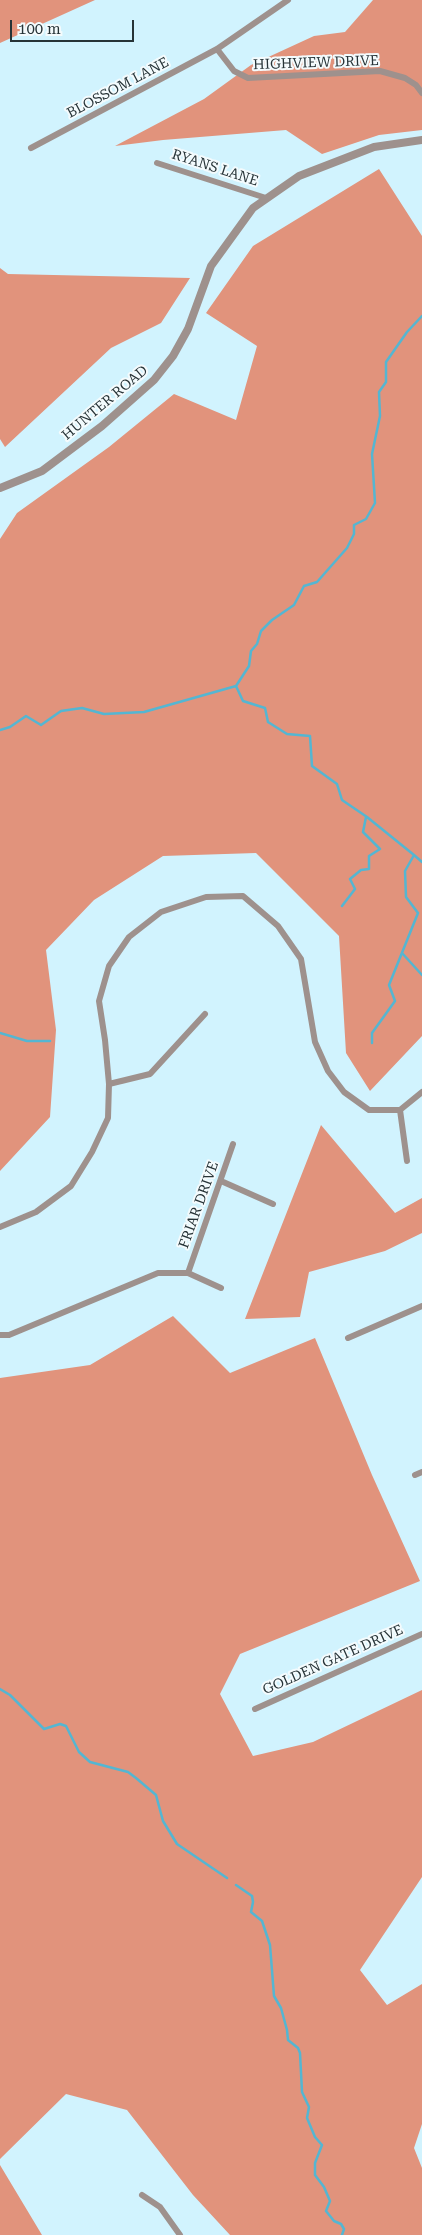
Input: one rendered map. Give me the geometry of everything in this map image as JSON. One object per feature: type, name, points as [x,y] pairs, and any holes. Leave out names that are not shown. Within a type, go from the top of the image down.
[{"type":"street","name":"BLOSSOM LANE","points":[[31,148],[217,50],[288,0]]},
{"type":"street","name":"HIGHVIEW DRIVE","points":[[217,50],[234,71],[248,78],[380,71],[404,78],[416,85],[422,93]]},
{"type":"street","name":"HUNTER ROAD","points":[[0,488],[42,471],[102,426],[154,380],[173,356],[188,329],[211,266],[253,208],[300,176],[374,147],[422,140]]},
{"type":"street","name":"RYANS LANE","points":[[157,163],[266,198]]},
{"type":"street","points":[[0,1227],[36,1212],[71,1186],[92,1152],[108,1118],[106,1040],[100,1001],[109,966],[129,937],[162,912],[206,896],[243,896],[278,926],[301,959],[315,1042],[328,1072],[344,1092],[369,1110],[400,1110],[422,1092]]},
{"type":"street","points":[[108,1084],[150,1074],[205,1014]]},
{"type":"street","points":[[400,1110],[407,1161]]},
{"type":"street","name":"FRIAR DRIVE","points":[[188,1273],[234,1144]]},
{"type":"street","points":[[221,1181],[273,1204]]},
{"type":"street","points":[[0,1335],[9,1334],[158,1273],[188,1273],[221,1288]]},
{"type":"street","points":[[348,1338],[422,1306]]},
{"type":"street","name":"GOLDEN GATE DRIVE","points":[[255,1709],[422,1634]]},
{"type":"street","points":[[142,2195],[160,2207],[180,2235]]},
{"type":"shaded area","points":[[0,0],[95,0],[0,43]]},
{"type":"shaded area","points":[[373,0],[422,0],[422,130],[379,135],[322,154],[286,130],[163,140],[115,146],[204,99],[251,65],[314,36],[345,32]]},
{"type":"shaded area","points":[[379,169],[422,236],[422,1036],[370,1091],[346,1053],[339,936],[256,853],[163,856],[94,900],[46,950],[56,1030],[50,1117],[0,1171],[0,539],[17,513],[109,447],[174,394],[236,420],[257,346],[206,313],[253,246]]},
{"type":"shaded area","points":[[0,268],[8,274],[190,278],[161,323],[111,348],[5,447],[0,439]]},
{"type":"shaded area","points":[[321,1125],[395,1213],[422,1198],[422,1233],[385,1251],[309,1272],[300,1317],[245,1319]]},
{"type":"shaded area","points":[[173,1316],[230,1373],[315,1338],[372,1475],[420,1581],[240,1654],[220,1694],[253,1756],[313,1742],[422,1690],[422,1877],[360,1970],[387,2005],[422,1984],[422,2124],[414,2148],[422,2168],[422,2235],[230,2235],[193,2195],[127,2110],[66,2094],[0,2159],[0,1378],[90,1365]]},
{"type":"shaded area","points":[[0,2165],[42,2235],[0,2235]]},
{"type":"waterway","points":[[0,730],[10,727],[26,716],[41,725],[61,711],[82,708],[104,714],[144,712],[236,686],[249,666],[251,651],[257,644],[261,631],[272,620],[294,605],[304,586],[317,582],[347,548],[354,534],[354,525],[366,519],[375,503],[372,454],[380,416],[379,392],[386,382],[386,362],[407,332],[422,316]]},
{"type":"waterway","points":[[236,686],[243,701],[265,708],[268,722],[287,734],[310,736],[312,766],[337,784],[342,800],[367,817],[414,855],[405,871],[406,897],[418,913],[389,985],[395,1001],[372,1033],[372,1043]]},
{"type":"waterway","points":[[342,906],[355,889],[350,879],[361,870],[369,869],[369,856],[380,849],[363,832],[366,817]]},
{"type":"waterway","points":[[414,855],[422,862]]},
{"type":"waterway","points":[[402,953],[422,975]]},
{"type":"waterway","points":[[0,1033],[27,1041],[50,1041]]},
{"type":"waterway","points":[[0,1689],[10,1695],[44,1729],[60,1724],[66,1726],[79,1752],[90,1762],[128,1772],[136,1778],[156,1795],[163,1821],[177,1844],[227,1878]]},
{"type":"waterway","points":[[236,1885],[252,1896],[251,1912],[262,1921],[270,1945],[274,1996],[281,2008],[288,2040],[298,2048],[300,2053],[302,2092],[309,2107],[307,2118],[315,2137],[322,2145],[315,2163],[315,2175],[324,2187],[330,2201],[326,2211],[334,2221],[341,2224],[344,2229],[342,2235]]}]
